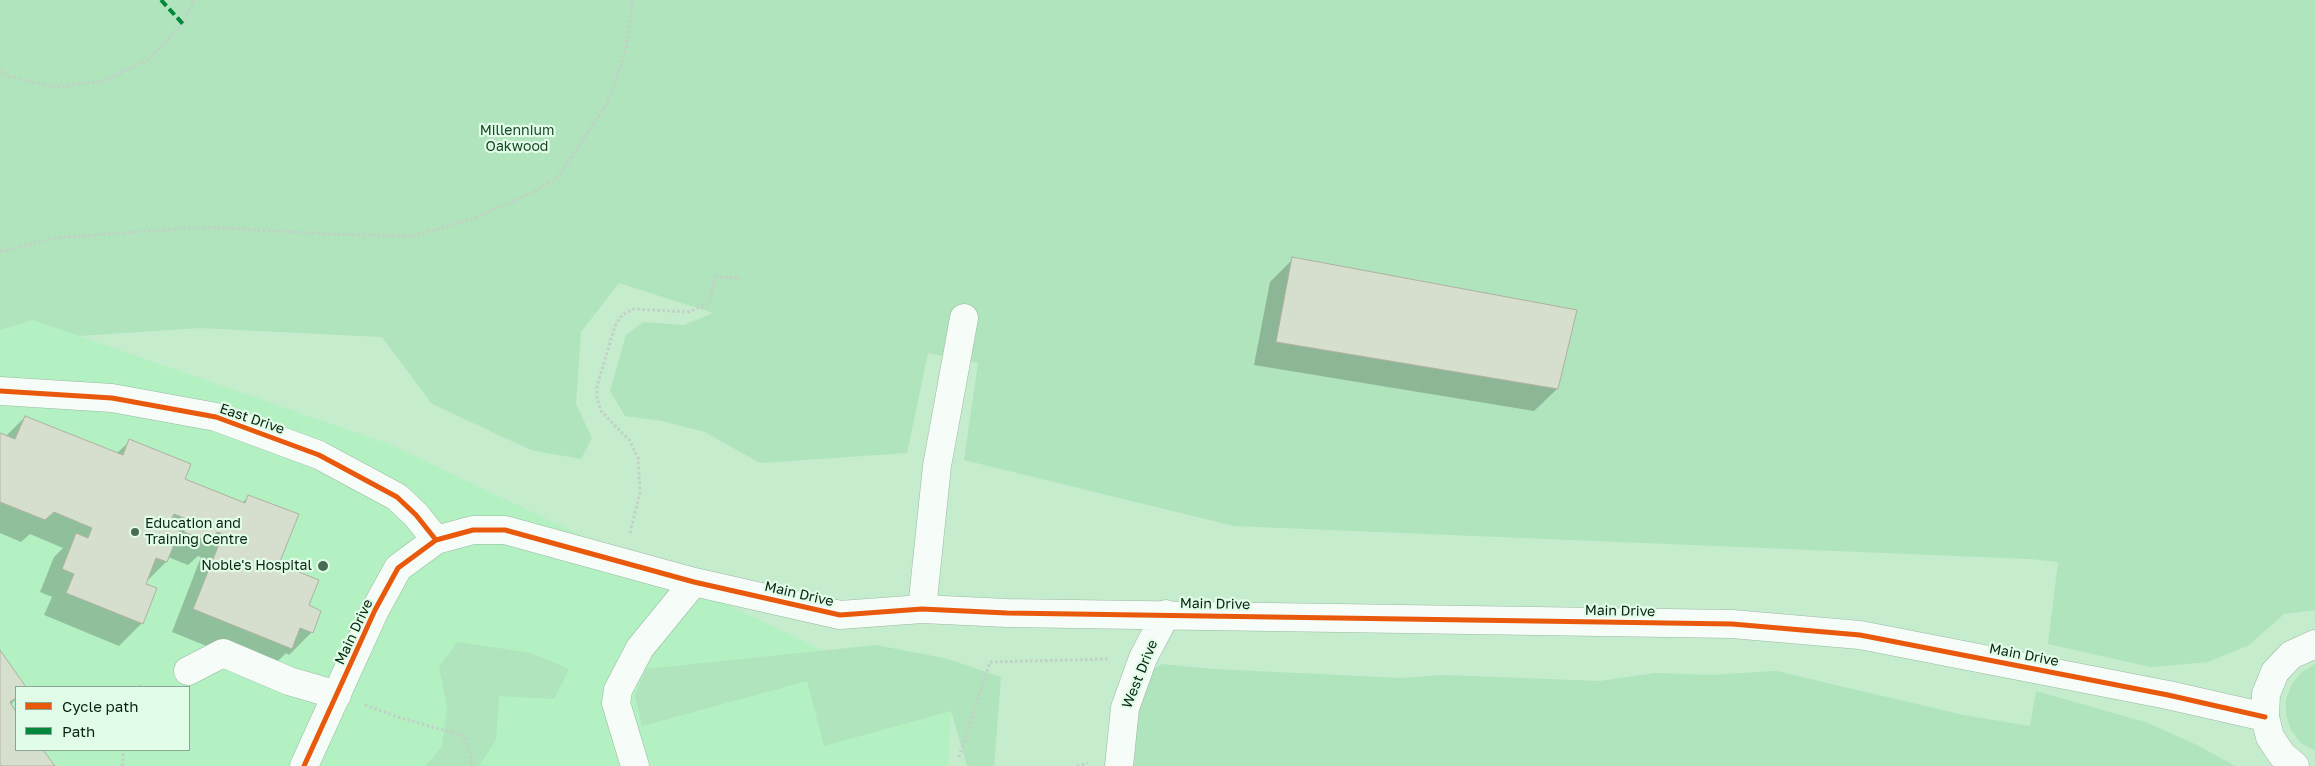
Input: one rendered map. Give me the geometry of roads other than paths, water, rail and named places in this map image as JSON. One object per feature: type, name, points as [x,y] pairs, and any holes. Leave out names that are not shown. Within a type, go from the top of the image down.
[{"type":"street","points":[[922,609],[937,466],[964,318]]},
{"type":"street","name":"East Drive","points":[[0,391],[112,398],[216,418],[320,454],[397,497],[416,515],[436,540]]},
{"type":"street","name":"Main Drive","points":[[304,766],[348,699],[375,610],[398,568],[436,540],[472,530],[505,530],[694,582],[840,615],[922,609],[1007,613],[1732,624],[1860,635],[2149,691],[2265,717]]},
{"type":"street","points":[[635,766],[616,703],[618,690],[640,648],[694,582]]},
{"type":"street","name":"West Drive","points":[[1119,766],[1124,708],[1143,658],[1166,614]]},
{"type":"street","points":[[2295,766],[2282,755],[2270,738],[2265,717],[2266,694],[2275,672],[2291,655],[2315,644]]},
{"type":"street","points":[[188,671],[223,653],[289,681],[348,699]]},
{"type":"place","name":"Education and Training Centre","points":[[135,532]]},
{"type":"place","name":"Noble's Hospital","points":[[323,566]]},
{"type":"park label","name":"Millennium Oakwood","points":[[517,140]]}]
